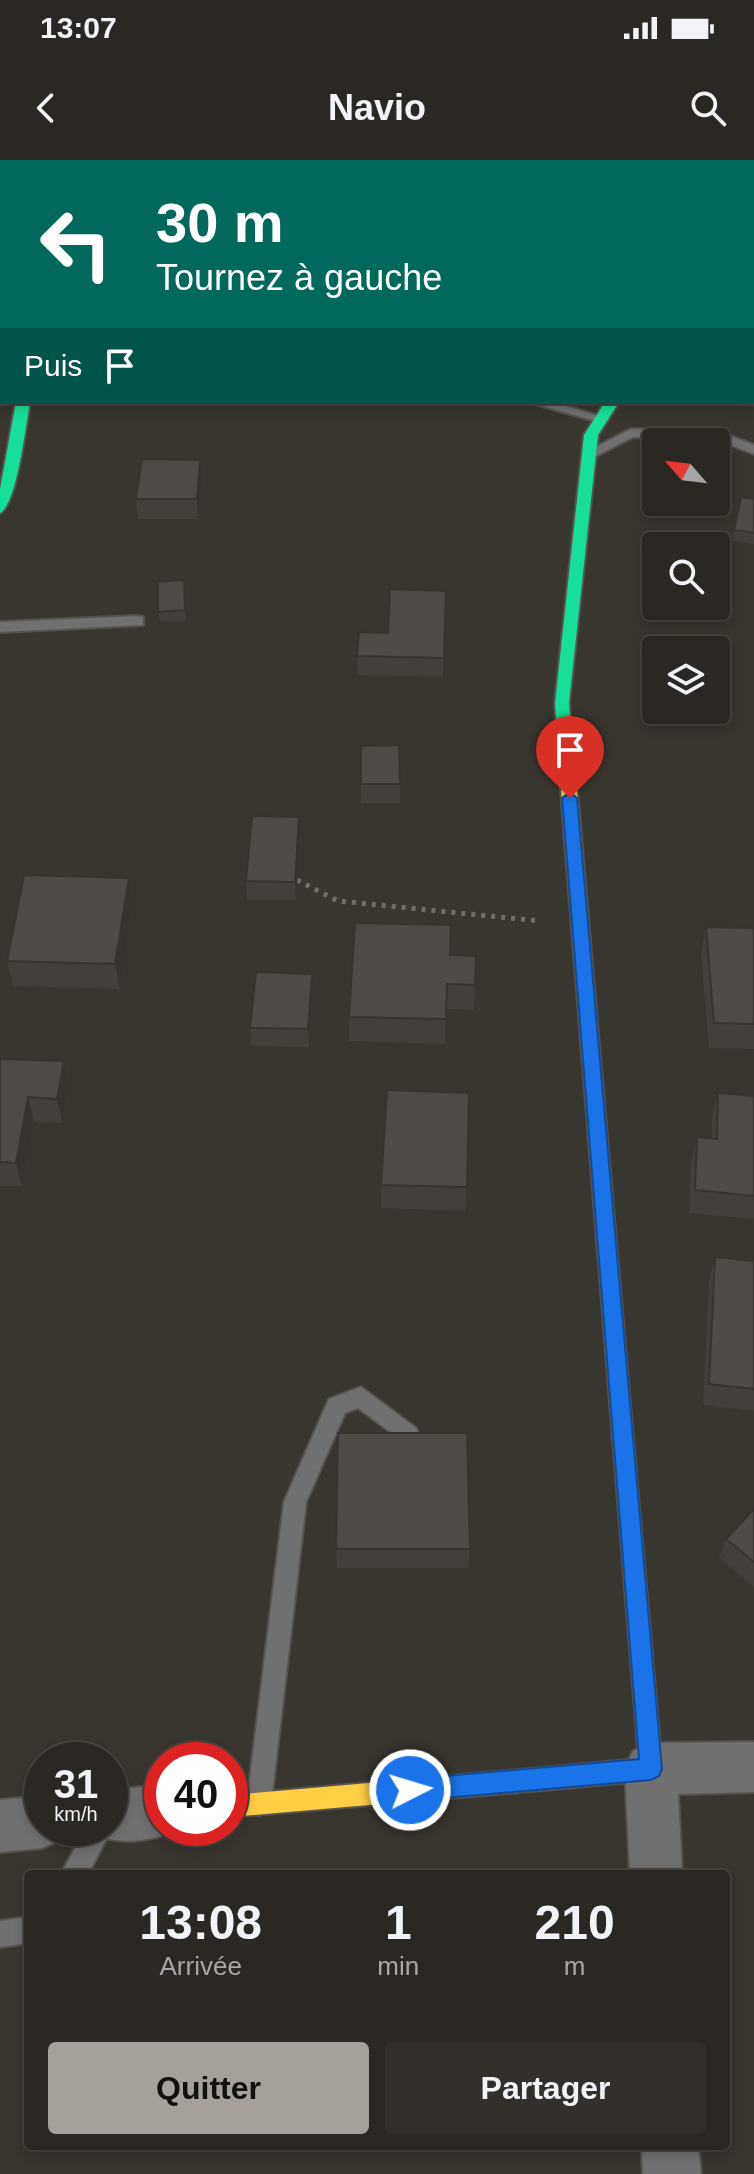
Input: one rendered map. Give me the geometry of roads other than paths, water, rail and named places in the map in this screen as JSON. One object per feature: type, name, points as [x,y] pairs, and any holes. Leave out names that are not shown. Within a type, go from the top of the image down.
[{"type":"street","points":[[0,509],[8,485],[23,404]]},
{"type":"street","points":[[611,404],[591,435],[562,703],[651,1769],[656,1870]]},
{"type":"street","points":[[248,1804],[651,1769],[754,1767]]},
{"type":"street","points":[[0,1826],[24,1824]]},
{"type":"street","points":[[670,2150],[672,2174]]},
{"type":"lane","points":[[543,404],[602,419]]},
{"type":"lane","points":[[589,454],[631,433],[717,435],[754,450]]},
{"type":"lane","points":[[0,627],[137,621]]},
{"type":"lane","points":[[259,1803],[295,1502],[337,1406],[361,1397],[408,1435]]},
{"type":"lane","points":[[76,1870],[90,1846]]},
{"type":"lane","points":[[0,1934],[24,1931]]}]
